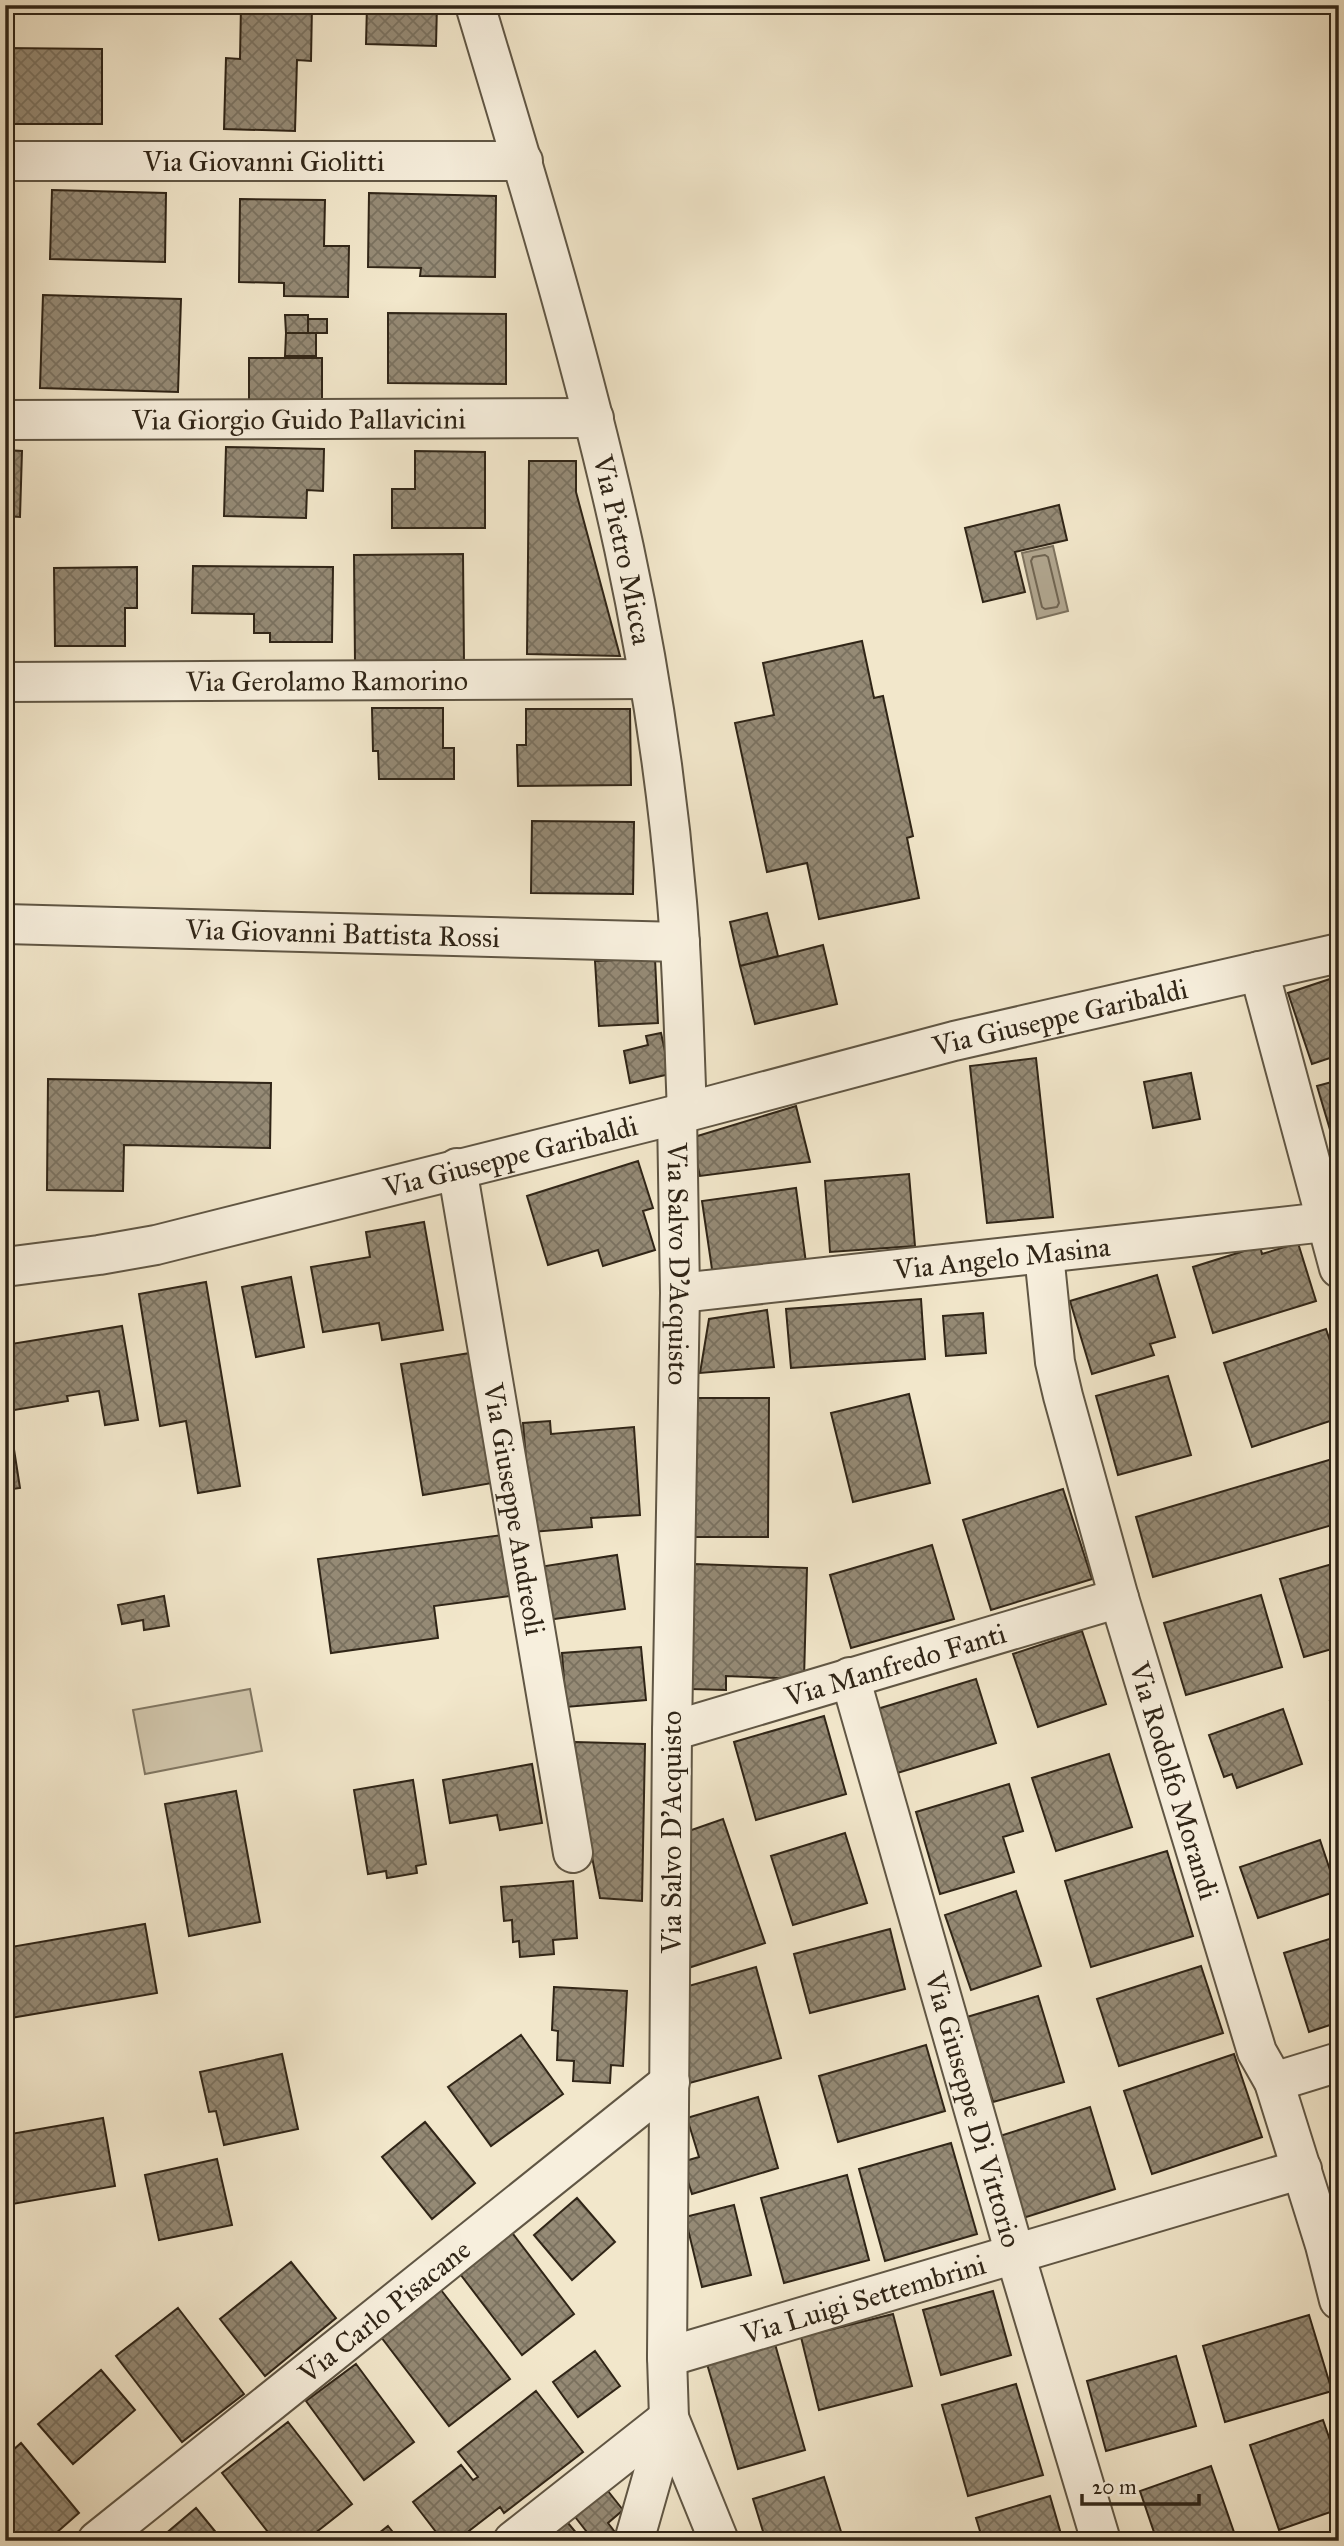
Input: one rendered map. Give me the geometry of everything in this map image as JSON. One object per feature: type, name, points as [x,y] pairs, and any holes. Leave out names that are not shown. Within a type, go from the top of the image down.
[{"type":"street","name":"Via Pietro Micca","points":[[475,5],[523,161],[594,418],[626,559],[668,810],[680,942],[682,1113]]},
{"type":"street","name":"Via Giovanni Giolitti","points":[[5,161],[523,161]]},
{"type":"street","name":"Via Giorgio Guido Pallavicini","points":[[5,420],[594,418]]},
{"type":"street","name":"Via Gerolamo Ramorino","points":[[5,682],[648,679]]},
{"type":"street","name":"Via Giovanni Battista Rossi","points":[[5,925],[680,942]]},
{"type":"street","name":"Via Giuseppe Garibaldi","points":[[5,1267],[156,1245],[682,1113],[954,1041],[1339,953]]},
{"type":"street","points":[[1258,971],[1339,1268]]},
{"type":"street","name":"Via Salvo D'Acquisto","points":[[682,1113],[672,1731],[667,2357],[669,2418],[719,2541]]},
{"type":"street","name":"Via Giuseppe Andreoli","points":[[457,1168],[573,1853]]},
{"type":"street","name":"Via Angelo Masina","points":[[680,1293],[1325,1222]]},
{"type":"street","name":"Via Rodolfo Morandi","points":[[1044,1254],[1055,1362],[1119,1598],[1257,2052],[1274,2081],[1302,2169],[1332,2243],[1339,2301]]},
{"type":"street","name":"Via Manfredo Fanti","points":[[672,1731],[1119,1598]]},
{"type":"street","name":"Via Giuseppe Di Vittorio","points":[[850,1677],[1101,2541]]},
{"type":"street","points":[[1274,2081],[1339,2062]]},
{"type":"street","name":"Via Carlo Pisacane","points":[[97,2541],[670,2082]]},
{"type":"street","name":"Via Luigi Settembrini","points":[[667,2357],[1302,2169]]},
{"type":"street","points":[[513,2541],[669,2418]]},
{"type":"street","points":[[634,2541],[669,2418]]},
{"type":"shaded area","points":[[250,1689],[262,1751],[145,1774],[133,1710]]},
{"type":"water","points":[[1053,546],[1068,611],[1037,619],[1022,553]]},
{"type":"building","points":[[55,5],[133,5],[132,14],[55,11]]},
{"type":"building","points":[[241,5],[312,5],[311,61],[297,60],[295,131],[224,129],[226,58],[240,59]]},
{"type":"building","points":[[367,5],[437,5],[436,46],[366,44]]},
{"type":"building","points":[[5,48],[102,49],[102,124],[5,124]]},
{"type":"building","points":[[52,190],[166,193],[165,262],[50,259]]},
{"type":"building","points":[[369,193],[496,196],[495,277],[420,276],[421,268],[368,267]]},
{"type":"building","points":[[240,199],[325,200],[324,246],[349,246],[348,297],[284,296],[284,283],[239,282]]},
{"type":"building","points":[[43,295],[181,299],[178,392],[40,388]]},
{"type":"building","points":[[5,310],[14,310],[13,392],[5,392]]},
{"type":"building","points":[[388,313],[506,314],[506,384],[388,383]]},
{"type":"building","points":[[285,315],[308,315],[308,333],[286,333]]},
{"type":"building","points":[[308,319],[327,319],[327,333],[308,333]]},
{"type":"building","points":[[286,333],[316,333],[316,356],[285,356]]},
{"type":"building","points":[[249,358],[322,358],[322,402],[249,402]]},
{"type":"building","points":[[226,447],[324,449],[323,491],[307,490],[306,518],[224,516]]},
{"type":"building","points":[[5,450],[22,451],[20,517],[5,516]]},
{"type":"building","points":[[415,451],[485,452],[485,528],[392,528],[392,489],[415,489]]},
{"type":"building","points":[[529,461],[576,461],[576,492],[620,656],[527,654]]},
{"type":"building","points":[[1059,505],[1067,540],[1015,552],[1025,592],[983,602],[965,528]]},
{"type":"building","points":[[463,554],[464,662],[355,662],[354,555]]},
{"type":"building","points":[[193,566],[333,567],[332,642],[270,642],[270,633],[254,633],[254,614],[192,613]]},
{"type":"building","points":[[137,567],[137,608],[125,608],[125,646],[55,646],[54,568]]},
{"type":"building","points":[[862,641],[874,698],[883,696],[913,836],[907,838],[919,898],[819,919],[807,863],[767,872],[735,723],[774,715],[763,663]]},
{"type":"building","points":[[372,708],[443,708],[443,748],[454,748],[454,779],[379,779],[378,751],[373,751]]},
{"type":"building","points":[[526,709],[630,709],[631,785],[518,786],[517,745],[526,745]]},
{"type":"building","points":[[532,821],[634,822],[633,894],[531,893]]},
{"type":"building","points":[[767,913],[778,956],[740,966],[730,922]]},
{"type":"building","points":[[823,945],[837,1004],[755,1024],[740,966]]},
{"type":"building","points":[[655,958],[658,1023],[599,1026],[595,961]]},
{"type":"building","points":[[1339,976],[1339,1055],[1312,1064],[1288,993]]},
{"type":"building","points":[[661,1033],[670,1074],[630,1083],[624,1051],[648,1045],[646,1036]]},
{"type":"building","points":[[1036,1058],[1053,1217],[987,1223],[970,1066]]},
{"type":"building","points":[[1191,1073],[1200,1119],[1153,1128],[1144,1082]]},
{"type":"building","points":[[48,1079],[271,1083],[270,1148],[124,1145],[123,1191],[47,1190]]},
{"type":"building","points":[[1339,1080],[1339,1160],[1317,1086]]},
{"type":"building","points":[[796,1106],[810,1162],[700,1176],[691,1138]]},
{"type":"building","points":[[638,1161],[653,1208],[643,1211],[655,1250],[603,1266],[598,1250],[548,1265],[527,1196]]},
{"type":"building","points":[[909,1174],[915,1246],[830,1252],[825,1181]]},
{"type":"building","points":[[796,1188],[806,1263],[713,1276],[702,1201]]},
{"type":"building","points":[[424,1222],[443,1330],[382,1340],[379,1323],[323,1332],[311,1267],[370,1257],[366,1232]]},
{"type":"building","points":[[1298,1243],[1316,1301],[1213,1333],[1193,1267],[1260,1246],[1262,1254]]},
{"type":"building","points":[[1157,1275],[1175,1337],[1150,1344],[1154,1355],[1092,1374],[1070,1301]]},
{"type":"building","points":[[291,1277],[304,1347],[256,1357],[242,1287]]},
{"type":"building","points":[[206,1282],[240,1486],[198,1493],[186,1421],[160,1426],[139,1294]]},
{"type":"building","points":[[921,1299],[925,1359],[791,1368],[786,1309]]},
{"type":"building","points":[[767,1310],[774,1367],[700,1373],[709,1319]]},
{"type":"building","points":[[983,1313],[986,1353],[946,1356],[943,1316]]},
{"type":"building","points":[[122,1326],[138,1420],[105,1425],[99,1391],[67,1396],[68,1401],[8,1411],[20,1488],[5,1490],[5,1345]]},
{"type":"building","points":[[1326,1329],[1339,1368],[1339,1418],[1252,1447],[1224,1363]]},
{"type":"building","points":[[470,1353],[492,1483],[423,1495],[401,1364]]},
{"type":"building","points":[[1168,1376],[1191,1455],[1118,1475],[1096,1396]]},
{"type":"building","points":[[909,1394],[930,1483],[853,1502],[831,1413]]},
{"type":"building","points":[[689,1398],[769,1398],[768,1537],[690,1537]]},
{"type":"building","points":[[550,1421],[551,1434],[634,1427],[640,1515],[591,1518],[592,1527],[532,1532],[523,1423]]},
{"type":"building","points":[[1339,1457],[1339,1523],[1153,1577],[1136,1517]]},
{"type":"building","points":[[1063,1489],[1092,1579],[991,1610],[963,1520]]},
{"type":"building","points":[[502,1535],[510,1596],[434,1606],[438,1638],[331,1653],[318,1559]]},
{"type":"building","points":[[932,1545],[954,1619],[851,1648],[830,1575]]},
{"type":"building","points":[[617,1555],[625,1609],[547,1620],[539,1567]]},
{"type":"building","points":[[1339,1562],[1339,1647],[1304,1657],[1280,1579]]},
{"type":"building","points":[[694,1564],[807,1568],[804,1679],[726,1676],[726,1690],[691,1689]]},
{"type":"building","points":[[1261,1595],[1282,1667],[1186,1695],[1164,1623]]},
{"type":"building","points":[[164,1596],[169,1626],[144,1630],[143,1620],[122,1624],[118,1605]]},
{"type":"building","points":[[1082,1631],[1106,1704],[1038,1727],[1013,1654]]},
{"type":"building","points":[[641,1647],[646,1700],[566,1707],[562,1653]]},
{"type":"building","points":[[976,1679],[996,1743],[894,1774],[874,1710]]},
{"type":"building","points":[[1339,1698],[1339,1729],[1330,1701]]},
{"type":"building","points":[[1283,1709],[1302,1764],[1237,1788],[1232,1774],[1224,1777],[1209,1735]]},
{"type":"building","points":[[824,1716],[846,1794],[756,1820],[734,1742]]},
{"type":"building","points":[[575,1742],[645,1744],[642,1901],[600,1898],[585,1821],[576,1820]]},
{"type":"building","points":[[1109,1754],[1132,1827],[1056,1851],[1032,1778]]},
{"type":"building","points":[[532,1764],[542,1823],[500,1830],[497,1815],[450,1823],[443,1780]]},
{"type":"building","points":[[413,1780],[426,1864],[416,1866],[417,1873],[387,1878],[386,1871],[368,1874],[354,1790]]},
{"type":"building","points":[[1009,1784],[1023,1831],[1003,1837],[1014,1872],[940,1894],[916,1812]]},
{"type":"building","points":[[236,1791],[260,1922],[189,1936],[165,1804]]},
{"type":"building","points":[[723,1819],[765,1943],[682,1970],[683,1833]]},
{"type":"building","points":[[845,1833],[867,1903],[793,1925],[771,1856]]},
{"type":"building","points":[[1320,1840],[1337,1891],[1258,1918],[1240,1867]]},
{"type":"building","points":[[1167,1851],[1193,1936],[1091,1967],[1065,1881]]},
{"type":"building","points":[[573,1881],[577,1938],[553,1940],[554,1954],[520,1957],[519,1941],[513,1942],[512,1920],[504,1921],[501,1887]]},
{"type":"building","points":[[1016,1891],[1041,1966],[971,1990],[945,1915]]},
{"type":"building","points":[[145,1924],[157,1993],[5,2019],[5,1948]]},
{"type":"building","points":[[890,1929],[905,1989],[810,2013],[794,1954]]},
{"type":"building","points":[[1339,1936],[1339,2022],[1309,2032],[1284,1953]]},
{"type":"building","points":[[1201,1966],[1223,2033],[1119,2066],[1097,1999]]},
{"type":"building","points":[[756,1967],[781,2058],[686,2084],[685,1987]]},
{"type":"building","points":[[554,1987],[627,1991],[623,2066],[611,2065],[610,2083],[573,2081],[574,2061],[557,2060],[558,2031],[552,2030]]},
{"type":"building","points":[[1038,1996],[1064,2082],[993,2102],[967,2017]]},
{"type":"building","points":[[521,2035],[563,2094],[491,2146],[448,2087]]},
{"type":"building","points":[[926,2045],[945,2111],[838,2142],[819,2076]]},
{"type":"building","points":[[282,2054],[298,2129],[224,2145],[216,2111],[209,2112],[200,2072]]},
{"type":"building","points":[[1234,2054],[1262,2137],[1152,2174],[1124,2091]]},
{"type":"building","points":[[758,2097],[778,2168],[692,2194],[682,2162],[699,2157],[687,2118]]},
{"type":"building","points":[[1090,2107],[1115,2189],[1023,2218],[997,2137]]},
{"type":"building","points":[[103,2118],[115,2186],[12,2204],[13,2213],[5,2214],[5,2135]]},
{"type":"building","points":[[425,2122],[475,2183],[432,2219],[382,2157]]},
{"type":"building","points":[[951,2143],[977,2234],[885,2261],[859,2169]]},
{"type":"building","points":[[217,2159],[232,2225],[159,2240],[145,2175]]},
{"type":"building","points":[[847,2175],[869,2260],[784,2283],[761,2198]]},
{"type":"building","points":[[577,2198],[615,2242],[572,2280],[534,2235]]},
{"type":"building","points":[[734,2205],[751,2275],[702,2287],[685,2217]]},
{"type":"building","points":[[507,2226],[574,2314],[522,2355],[454,2266]]},
{"type":"building","points":[[291,2262],[336,2318],[265,2376],[220,2319]]},
{"type":"building","points":[[441,2290],[510,2379],[449,2426],[381,2337]]},
{"type":"building","points":[[993,2291],[1011,2355],[941,2375],[923,2310]]},
{"type":"building","points":[[178,2308],[244,2394],[182,2442],[116,2356]]},
{"type":"building","points":[[893,2314],[912,2386],[819,2410],[801,2337]]},
{"type":"building","points":[[1309,2315],[1332,2391],[1225,2422],[1203,2346]]},
{"type":"building","points":[[5,2329],[11,2360],[5,2361]]},
{"type":"building","points":[[775,2344],[805,2450],[738,2469],[707,2364]]},
{"type":"building","points":[[595,2351],[620,2386],[578,2417],[553,2382]]},
{"type":"building","points":[[1176,2356],[1196,2426],[1106,2451],[1087,2381]]},
{"type":"building","points":[[356,2364],[414,2442],[364,2480],[306,2401]]},
{"type":"building","points":[[101,2370],[135,2410],[73,2464],[38,2424]]},
{"type":"building","points":[[1016,2384],[1043,2475],[968,2496],[942,2405]]},
{"type":"building","points":[[536,2391],[583,2452],[504,2513],[500,2507],[456,2541],[443,2541],[413,2502],[461,2465],[473,2480],[478,2477],[458,2452]]},
{"type":"building","points":[[1323,2420],[1339,2466],[1339,2509],[1279,2530],[1250,2445]]},
{"type":"building","points":[[288,2422],[352,2504],[305,2541],[275,2541],[222,2473]]},
{"type":"building","points":[[21,2443],[79,2513],[47,2541],[5,2541],[5,2457]]},
{"type":"building","points":[[1211,2466],[1236,2538],[1229,2541],[1157,2541],[1140,2491]]},
{"type":"building","points":[[824,2477],[843,2538],[834,2541],[766,2541],[753,2499]]},
{"type":"building","points":[[604,2486],[623,2510],[608,2523],[618,2536],[612,2541],[594,2541],[572,2513]]},
{"type":"building","points":[[1050,2496],[1063,2541],[983,2541],[976,2518]]},
{"type":"building","points":[[196,2508],[223,2541],[157,2541]]},
{"type":"building","points":[[563,2517],[583,2541],[535,2541]]},
{"type":"building","points":[[388,2526],[400,2541],[369,2541]]},
{"type":"building","points":[[1339,2530],[1339,2541],[1309,2541]]}]
